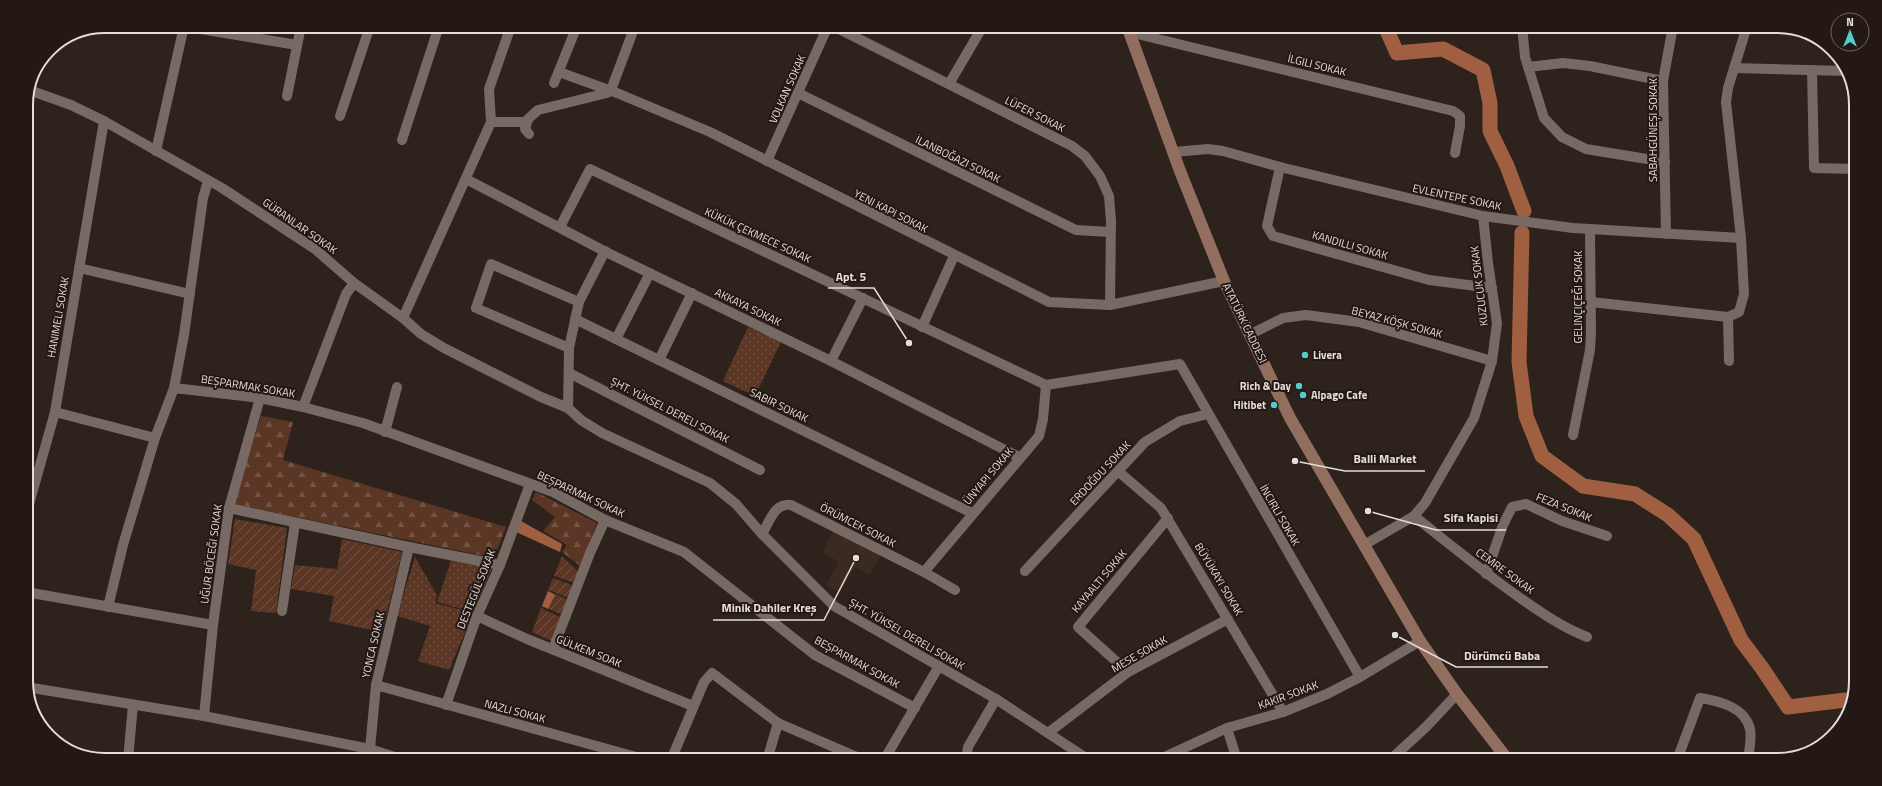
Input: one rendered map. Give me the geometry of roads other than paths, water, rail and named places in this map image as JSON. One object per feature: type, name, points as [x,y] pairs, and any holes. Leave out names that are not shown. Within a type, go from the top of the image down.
[{"type":"main road","name":"ATATÜRK CADDESI","points":[[1129,33],[1224,281],[1251,334],[1290,418],[1420,641],[1457,694],[1503,753]]},
{"type":"street","points":[[156,151],[181,33]]},
{"type":"street","points":[[225,33],[297,45]]},
{"type":"street","points":[[287,96],[300,33]]},
{"type":"street","points":[[340,116],[368,33]]},
{"type":"street","points":[[402,140],[437,33]]},
{"type":"street","points":[[403,318],[491,122],[489,89],[509,33]]},
{"type":"street","points":[[554,83],[574,33]]},
{"type":"street","points":[[529,134],[525,129],[527,122],[531,115],[538,110],[607,93],[611,90],[632,33]]},
{"type":"street","name":"VOLKAN SOKAK","points":[[767,161],[825,33]]},
{"type":"street","name":"LÜFER SOKAK","points":[[847,33],[1072,146],[1085,156],[1100,176],[1109,196],[1110,304]]},
{"type":"street","points":[[950,84],[979,33]]},
{"type":"street","name":"İLGILI SOKAK","points":[[1144,33],[1453,111],[1460,116],[1460,126],[1455,153]]},
{"type":"street","points":[[1522,33],[1524,56],[1544,118],[1562,137],[1586,149],[1665,162]]},
{"type":"street","name":"SABAHGÜNEŞI SOKAK","points":[[1666,234],[1663,81],[1672,33]]},
{"type":"street","points":[[1591,302],[1728,317],[1739,312],[1744,294],[1741,238],[1726,102],[1728,88],[1745,33]]},
{"type":"street","points":[[1528,67],[1563,63],[1590,66],[1663,81]]},
{"type":"street","points":[[1734,68],[1841,71]]},
{"type":"street","points":[[1812,70],[1814,168],[1849,170]]},
{"type":"street","points":[[559,72],[611,90],[710,132],[954,256],[1049,302],[1110,304],[1224,281]]},
{"type":"street","name":"GÜRANLAR SOKAK","points":[[34,92],[71,106],[104,122],[222,188],[315,249],[354,283],[403,318],[421,334],[444,348],[541,397],[568,408]]},
{"type":"street","points":[[798,93],[1076,230],[1110,232]]},
{"type":"street","points":[[33,490],[55,412],[104,122]]},
{"type":"street","points":[[491,122],[527,122]]},
{"type":"street","name":"EVLENTEPE SOKAK","points":[[1174,152],[1208,149],[1223,151],[1280,167],[1483,216],[1590,229],[1741,238]]},
{"type":"street","name":"KANDILLI SOKAK","points":[[1280,167],[1267,226],[1273,236],[1429,280],[1492,288]]},
{"type":"street","name":"KÜKÜK ÇEKMECE SOKAK","points":[[560,227],[590,169],[1046,385]]},
{"type":"street","name":"AKKAYA SOKAK","points":[[466,179],[605,251],[831,361],[1019,457]]},
{"type":"street","points":[[108,607],[123,544],[155,438],[174,388],[190,294],[203,198],[208,181]]},
{"type":"street","name":"KUZUCUK SOKAK","points":[[1364,545],[1414,516],[1425,503],[1474,418],[1492,361],[1497,323],[1483,216]]},
{"type":"street","name":"GELINÇIÇEĞI SOKAK","points":[[1572,435],[1590,350],[1590,229]]},
{"type":"street","points":[[568,408],[569,348],[579,302],[605,251]]},
{"type":"street","points":[[922,327],[954,256]]},
{"type":"street","points":[[569,348],[476,308],[491,264],[579,302]]},
{"type":"street","points":[[79,268],[190,294]]},
{"type":"street","points":[[616,339],[650,272]]},
{"type":"street","points":[[303,407],[346,294],[354,283]]},
{"type":"street","points":[[659,360],[692,293]]},
{"type":"street","points":[[831,361],[863,298]]},
{"type":"street","name":"BEYAZ KÖŞK SOKAK","points":[[1251,334],[1282,318],[1306,315],[1359,322],[1492,361]]},
{"type":"street","points":[[1728,317],[1729,361]]},
{"type":"street","points":[[575,319],[972,513]]},
{"type":"street","name":"İNCIRLI SOKAK","points":[[1046,385],[1180,364],[1360,677]]},
{"type":"street","name":"ŞHT. YÜKSEL DERELI SOKAK","points":[[569,373],[760,470]]},
{"type":"street","points":[[924,572],[1019,457],[1039,436],[1044,419],[1046,385]]},
{"type":"street","points":[[385,432],[396,387]]},
{"type":"street","name":"BEŞPARMAK SOKAK","points":[[174,388],[260,398],[303,407],[363,423],[553,492],[605,520],[684,552],[815,655],[915,708]]},
{"type":"street","name":"UĞUR BÖCEĞI SOKAK","points":[[204,716],[213,625],[229,508],[260,398]]},
{"type":"street","name":"ŞHT. YÜKSEL DERELI SOKAK","points":[[568,408],[581,420],[602,433],[710,483],[736,504],[762,534],[834,606],[996,699],[1078,753]]},
{"type":"street","points":[[55,412],[155,438]]},
{"type":"street","name":"ERDOĞDU SOKAK","points":[[1025,571],[1119,472],[1145,442],[1180,421],[1208,414]]},
{"type":"street","points":[[1119,472],[1161,508],[1168,518],[1283,712]]},
{"type":"street","name":"DESTEGÜL SOKAK","points":[[446,704],[477,616],[500,565],[530,484]]},
{"type":"street","name":"ÖRÜMCEK SOKAK","points":[[762,534],[777,507],[783,504],[791,504],[924,572],[955,590]]},
{"type":"street","name":"FEZA SOKAK","points":[[1486,574],[1503,525],[1512,507],[1526,504],[1562,521],[1607,536]]},
{"type":"street","points":[[229,508],[500,565]]},
{"type":"street","name":"CEMRE SOKAK","points":[[1414,516],[1486,574],[1566,629],[1587,637]]},
{"type":"street","points":[[1128,672],[1078,627],[1168,518]]},
{"type":"street","points":[[553,649],[590,553],[605,520]]},
{"type":"street","points":[[282,611],[295,523]]},
{"type":"street","name":"YONCA SOKAK","points":[[370,749],[376,685],[409,547]]},
{"type":"street","points":[[33,593],[213,625]]},
{"type":"street","name":"GÜLKEM SOAK","points":[[477,616],[553,649],[693,706]]},
{"type":"street","name":"MESE SOKAK","points":[[1048,733],[1128,672],[1228,619]]},
{"type":"street","points":[[1173,753],[1227,728],[1283,712],[1327,694],[1360,677],[1420,641]]},
{"type":"street","points":[[888,753],[939,666]]},
{"type":"street","points":[[674,753],[704,682],[712,673],[778,723],[848,753]]},
{"type":"street","points":[[376,685],[622,753]]},
{"type":"street","points":[[33,688],[204,716],[370,749],[382,753]]},
{"type":"street","points":[[1398,753],[1426,727],[1457,694]]},
{"type":"street","points":[[1680,753],[1700,698],[1720,701],[1741,714],[1750,728],[1748,753]]},
{"type":"street","points":[[967,753],[968,747],[996,699]]},
{"type":"street","points":[[129,753],[133,705]]},
{"type":"street","points":[[769,753],[778,723]]},
{"type":"street","points":[[1227,728],[1235,753]]},
{"type":"waterway","points":[[1388,33],[1397,53],[1443,49],[1483,70],[1490,103],[1490,131],[1507,166],[1524,211]]},
{"type":"waterway","points":[[1522,233],[1519,362],[1526,416],[1542,456],[1583,486],[1635,494],[1668,515],[1694,539],[1741,640],[1788,707],[1846,700]]},
{"type":"place","name":"Apt. 5","points":[[909,343]]},
{"type":"place","name":"Livera","points":[[1305,355]]},
{"type":"place","name":"Rich & Day","points":[[1299,386]]},
{"type":"place","name":"Alpago Cafe","points":[[1303,395]]},
{"type":"place","name":"Hitibet","points":[[1274,405]]},
{"type":"place","name":"Balli Market","points":[[1295,461]]},
{"type":"place","name":"Sifa Kapisi","points":[[1368,511]]},
{"type":"place","name":"Minik Dahiler Kreş","points":[[856,558]]},
{"type":"place","name":"Dürümcü Baba","points":[[1395,635]]}]
